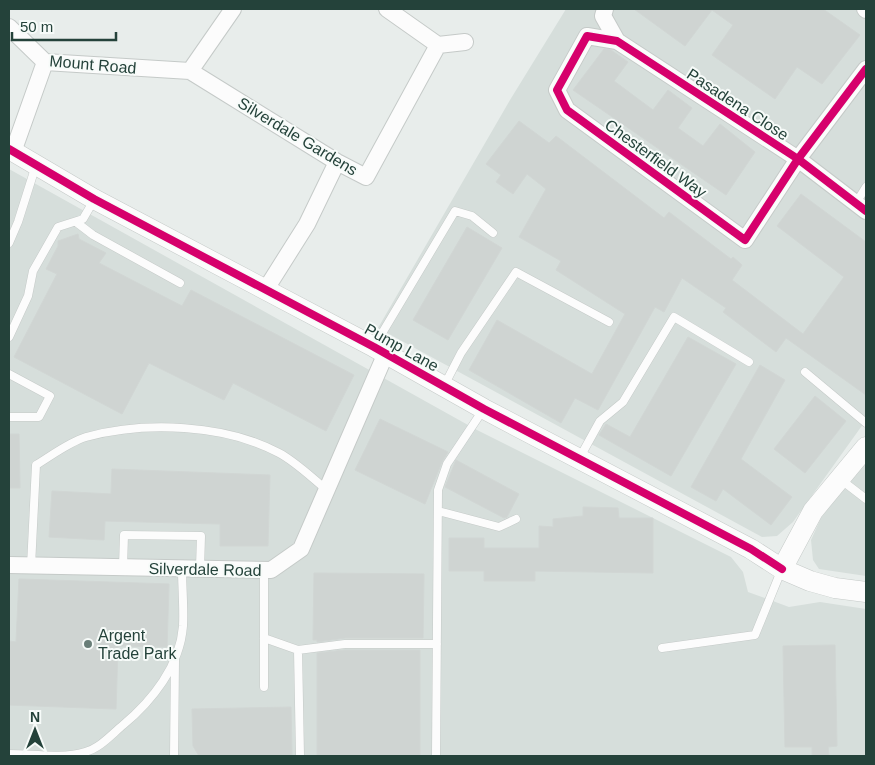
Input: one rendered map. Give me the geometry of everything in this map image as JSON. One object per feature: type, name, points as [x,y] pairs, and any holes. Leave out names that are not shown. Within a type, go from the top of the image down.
[{"type":"street","points":[[190,71],[233,9]]},
{"type":"street","points":[[387,9],[438,45],[465,42]]},
{"type":"street","points":[[605,9],[603,16],[617,41]]},
{"type":"street","name":"Mount Road","points":[[9,27],[45,62],[190,71]]},
{"type":"street","name":"Chesterfield Way","points":[[617,41],[587,36],[557,90],[567,110],[745,240],[798,160]]},
{"type":"street","name":"Pasadena Close","points":[[617,41],[798,160],[861,207]]},
{"type":"street","name":"Silverdale Gardens","points":[[190,71],[338,162],[366,177],[438,45]]},
{"type":"street","points":[[11,150],[45,62]]},
{"type":"street","points":[[798,160],[866,69]]},
{"type":"street","name":"Pump Lane","points":[[11,150],[94,199],[751,549],[782,569],[824,585],[866,592]]},
{"type":"street","points":[[266,289],[306,224],[338,162]]},
{"type":"street","name":"Silverdale Road","points":[[9,566],[271,570],[301,549],[327,490],[380,350]]},
{"type":"street","points":[[782,569],[813,511],[866,448]]},
{"type":"lane","points":[[9,243],[18,222],[36,165]]},
{"type":"lane","points":[[861,207],[866,187]]},
{"type":"lane","points":[[9,337],[28,296],[33,271],[58,227],[83,219],[94,199]]},
{"type":"lane","points":[[380,350],[455,211],[472,216],[493,233]]},
{"type":"lane","points":[[76,222],[93,235],[180,283]]},
{"type":"lane","points":[[444,386],[461,352],[516,272],[609,322]]},
{"type":"lane","points":[[579,458],[600,421],[623,402],[674,317],[749,362]]},
{"type":"lane","points":[[805,372],[866,423]]},
{"type":"lane","points":[[9,374],[50,396],[40,417],[9,417]]},
{"type":"lane","points":[[436,756],[438,490],[447,464],[484,408]]},
{"type":"lane","points":[[31,566],[36,465],[84,438],[121,430],[193,428],[249,438],[281,454],[327,490]]},
{"type":"lane","points":[[840,479],[866,500]]},
{"type":"lane","points":[[438,511],[499,528],[516,519]]},
{"type":"lane","points":[[123,567],[124,535],[201,536],[200,568]]},
{"type":"lane","points":[[9,754],[66,756],[88,751],[101,743],[134,715],[160,686],[175,658],[183,627],[182,568]]},
{"type":"lane","points":[[662,648],[755,635],[782,569]]},
{"type":"lane","points":[[264,570],[264,687]]},
{"type":"lane","points":[[264,638],[298,650],[344,644],[436,644]]},
{"type":"lane","points":[[298,650],[300,756]]},
{"type":"lane","points":[[174,756],[175,658]]},
{"type":"shaded area","points":[[566,9],[866,9],[866,420],[793,522],[777,536],[762,537],[378,328],[510,100]]},
{"type":"shaded area","points":[[9,169],[477,430],[731,557],[743,572],[748,592],[789,607],[820,602],[866,609],[866,756],[9,756]]},
{"type":"shaded area","points":[[866,458],[866,576],[819,569],[813,560],[811,540],[821,518]]},
{"type":"building","points":[[634,9],[823,9],[860,35],[822,84],[797,67],[775,99],[712,55],[733,25],[712,10],[685,46]]},
{"type":"building","points":[[604,49],[611,50],[628,62],[614,81],[653,110],[668,90],[692,108],[678,128],[703,146],[720,124],[755,152],[726,195],[573,90]]},
{"type":"building","points":[[519,121],[549,143],[556,136],[664,218],[669,212],[731,259],[733,257],[742,265],[732,280],[803,334],[844,277],[777,226],[801,194],[866,242],[866,395],[786,338],[776,352],[723,312],[726,308],[682,278],[664,312],[655,307],[598,410],[575,398],[561,423],[469,370],[497,320],[592,374],[625,314],[556,270],[561,261],[519,237],[546,189],[527,174],[513,194],[496,182],[501,175],[486,164]]},
{"type":"building","points":[[467,227],[502,248],[448,340],[413,320]]},
{"type":"building","points":[[78,234],[79,239],[106,253],[99,263],[182,306],[191,290],[354,375],[326,431],[233,383],[224,400],[149,363],[122,414],[14,357],[57,274],[46,269],[58,246],[58,241]]},
{"type":"building","points":[[688,337],[736,364],[671,476],[599,435],[606,424],[630,437]]},
{"type":"building","points":[[760,365],[785,380],[741,459],[792,497],[771,525],[723,489],[716,501],[691,487]]},
{"type":"building","points":[[815,396],[846,421],[805,473],[774,449]]},
{"type":"building","points":[[380,419],[448,452],[425,504],[355,470]]},
{"type":"building","points":[[9,434],[19,434],[20,488],[9,488]]},
{"type":"building","points":[[456,460],[519,494],[507,517],[504,518],[445,487]]},
{"type":"building","points":[[112,469],[270,475],[268,546],[220,546],[220,524],[105,521],[104,540],[49,537],[52,491],[111,494]]},
{"type":"building","points":[[583,507],[618,508],[619,518],[653,518],[653,573],[535,571],[535,581],[484,581],[484,571],[449,571],[449,538],[484,538],[484,548],[539,548],[539,526],[553,527],[553,519],[583,516]]},
{"type":"building","points":[[314,573],[424,574],[423,638],[345,638],[317,642],[317,640],[313,640]]},
{"type":"building","name":"Argent Trade Park","points":[[19,579],[169,584],[167,647],[118,646],[116,709],[9,705],[9,641],[16,642]]},
{"type":"building","points":[[835,645],[837,746],[828,747],[829,756],[812,756],[812,747],[785,747],[783,646]]},
{"type":"building","points":[[345,650],[420,650],[420,756],[317,756],[317,653]]},
{"type":"building","points":[[291,707],[292,756],[199,756],[193,746],[192,709]]},
{"type":"cycle path","points":[[866,69],[798,159],[745,240],[567,110],[557,90],[587,36],[617,41],[798,159],[866,211]]},
{"type":"cycle path","points":[[9,149],[94,199],[374,347],[484,409],[751,549],[782,569]]},
{"type":"place","name":"Argent Trade Park","points":[[88,644]]}]
